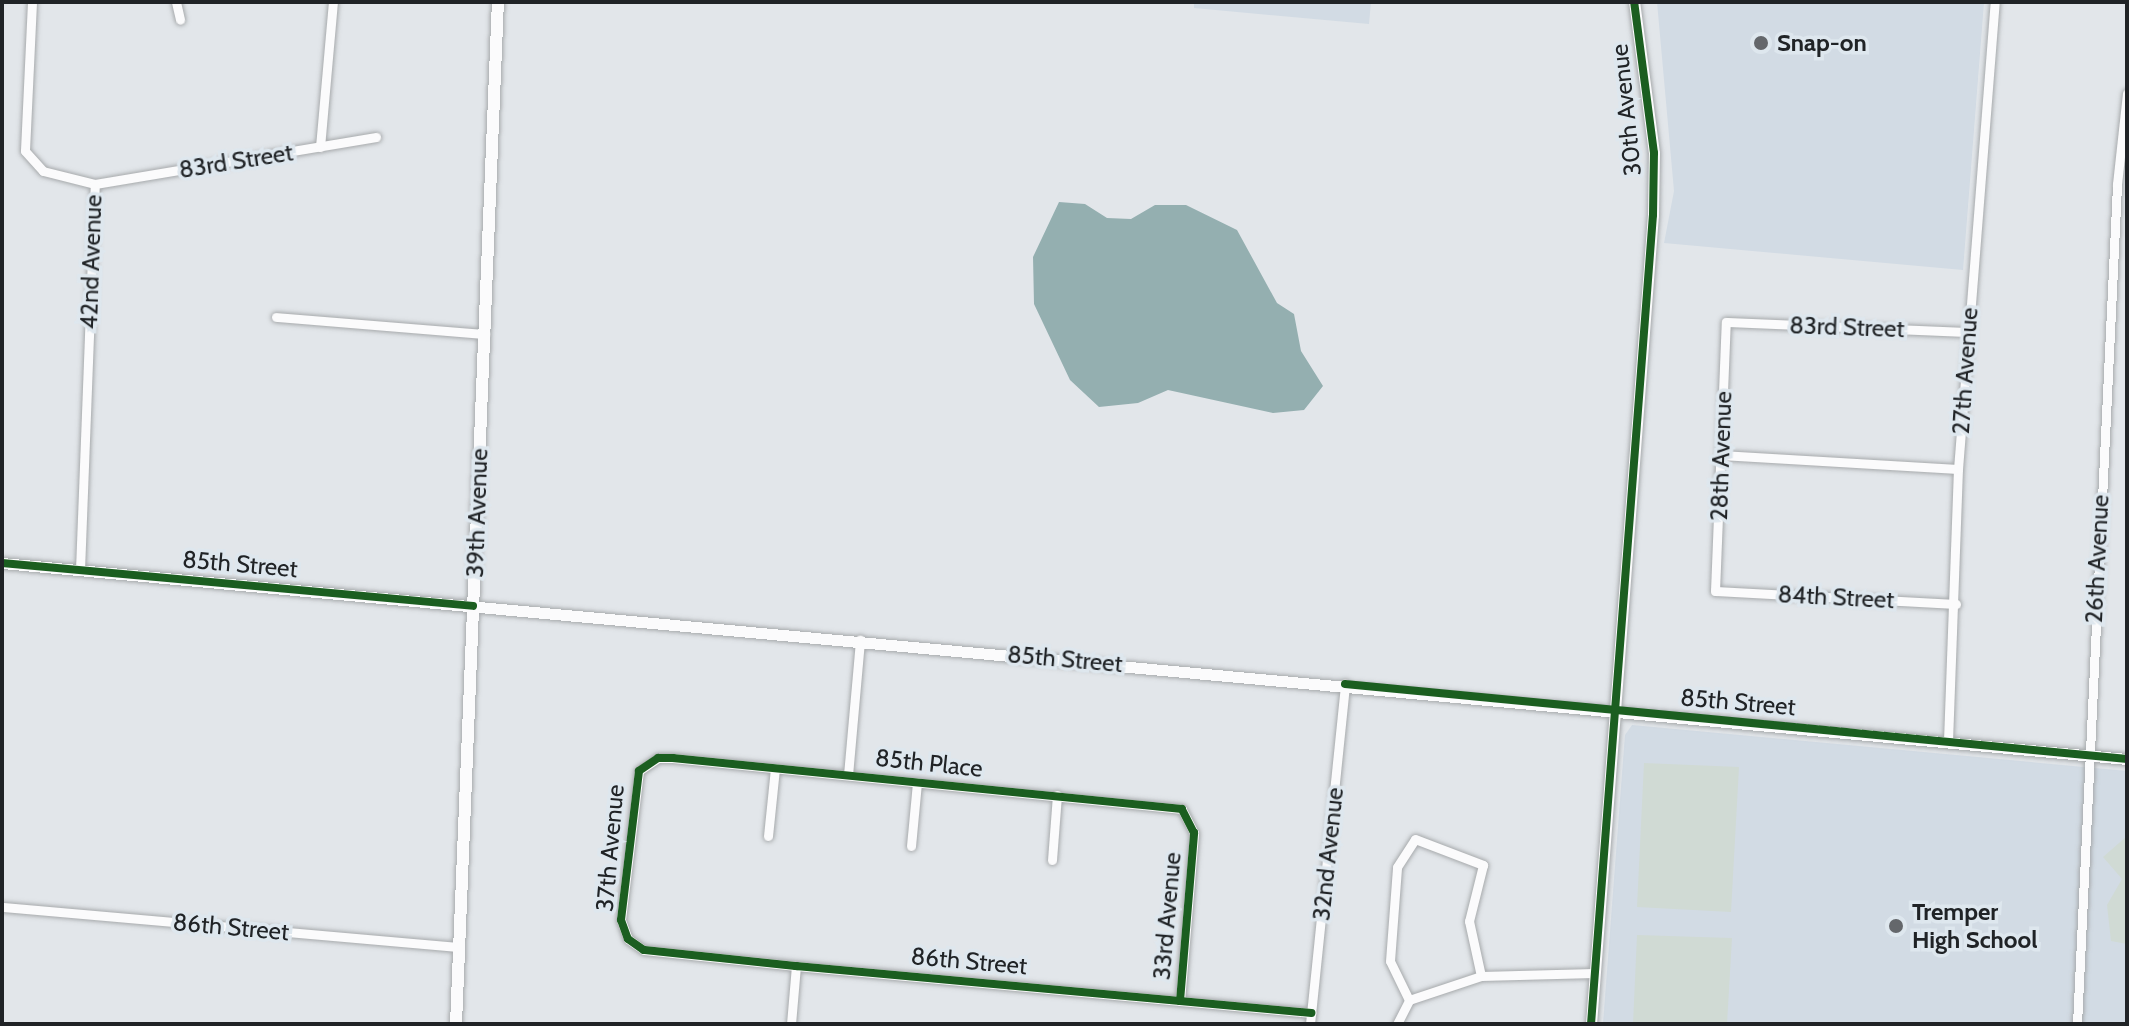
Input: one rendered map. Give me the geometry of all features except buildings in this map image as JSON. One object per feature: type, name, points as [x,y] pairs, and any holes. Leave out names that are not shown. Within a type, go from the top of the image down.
[{"type":"main road","name":"39th Avenue","points":[[456,1024],[498,2]]},
{"type":"street","name":"42nd Avenue","points":[[32,2],[25,151],[43,171],[95,184],[80,570]]},
{"type":"street","points":[[176,2],[180,20]]},
{"type":"street","points":[[320,147],[333,2]]},
{"type":"street","name":"30th Avenue","points":[[1591,1024],[1618,711],[1653,215],[1654,153],[1634,2]]},
{"type":"street","name":"27th Avenue","points":[[1948,741],[1956,604],[1958,469],[1995,2]]},
{"type":"street","name":"26th Avenue","points":[[2077,1024],[2087,755],[2117,184],[2127,94]]},
{"type":"street","name":"83rd Street","points":[[95,184],[376,137]]},
{"type":"street","points":[[276,317],[485,334]]},
{"type":"street","name":"83rd Street","points":[[1726,322],[1968,332]]},
{"type":"street","name":"28th Avenue","points":[[1715,591],[1726,322]]},
{"type":"street","points":[[1721,455],[1958,469]]},
{"type":"street","name":"85th Street","points":[[2,563],[1345,684],[2127,759]]},
{"type":"street","name":"84th Street","points":[[1715,591],[1956,604]]},
{"type":"street","points":[[848,775],[860,640]]},
{"type":"street","name":"32nd Avenue","points":[[1310,1018],[1345,684]]},
{"type":"street","name":"85th Place","points":[[646,763],[673,758],[1182,809],[1194,833]]},
{"type":"street","name":"37th Avenue","points":[[628,939],[621,920],[636,780],[646,763]]},
{"type":"street","points":[[768,836],[775,768]]},
{"type":"street","points":[[911,846],[917,782]]},
{"type":"street","points":[[1052,860],[1057,795]]},
{"type":"street","name":"33rd Avenue","points":[[1180,1001],[1194,833]]},
{"type":"street","points":[[1409,1000],[1390,961],[1397,867],[1415,839],[1483,865],[1469,921],[1481,976]]},
{"type":"street","name":"86th Street","points":[[2,907],[459,947]]},
{"type":"street","name":"86th Street","points":[[628,939],[644,950],[1180,1001],[1310,1018]]},
{"type":"street","points":[[791,1024],[796,966]]},
{"type":"street","points":[[1397,1024],[1409,1000],[1481,976],[1594,973]]},
{"type":"shaded area","points":[[1194,2],[1371,2],[1369,24],[1194,8]]},
{"type":"shaded area","points":[[1657,2],[1984,2],[1963,270],[1664,243],[1674,191]]},
{"type":"shaded area","points":[[1632,725],[2127,771],[2127,1024],[1603,1024],[1625,735]]},
{"type":"shaded area","points":[[1644,763],[1739,767],[1731,912],[1637,907]]},
{"type":"shaded area","points":[[2127,836],[2127,944],[2111,941],[2107,905],[2122,879],[2103,857]]},
{"type":"shaded area","points":[[1637,935],[1732,938],[1727,1024],[1633,1024]]},
{"type":"water","points":[[1059,202],[1085,204],[1107,218],[1131,219],[1155,205],[1186,205],[1237,230],[1277,303],[1294,314],[1301,351],[1323,386],[1304,410],[1273,413],[1168,390],[1138,403],[1099,407],[1070,380],[1034,304],[1033,257]]},
{"type":"cycle path","points":[[1591,1024],[1653,215],[1654,153],[1634,2]]},
{"type":"cycle path","points":[[2,563],[473,606]]},
{"type":"cycle path","points":[[1345,684],[2127,759]]},
{"type":"cycle path","points":[[1180,1001],[1194,833],[1182,809],[673,758],[658,758],[639,771],[621,920],[628,939],[644,950],[796,966],[1311,1013]]},
{"type":"place","name":"Snap-on","points":[[1761,43]]},
{"type":"place","name":"Tremper High School","points":[[1896,926]]}]
